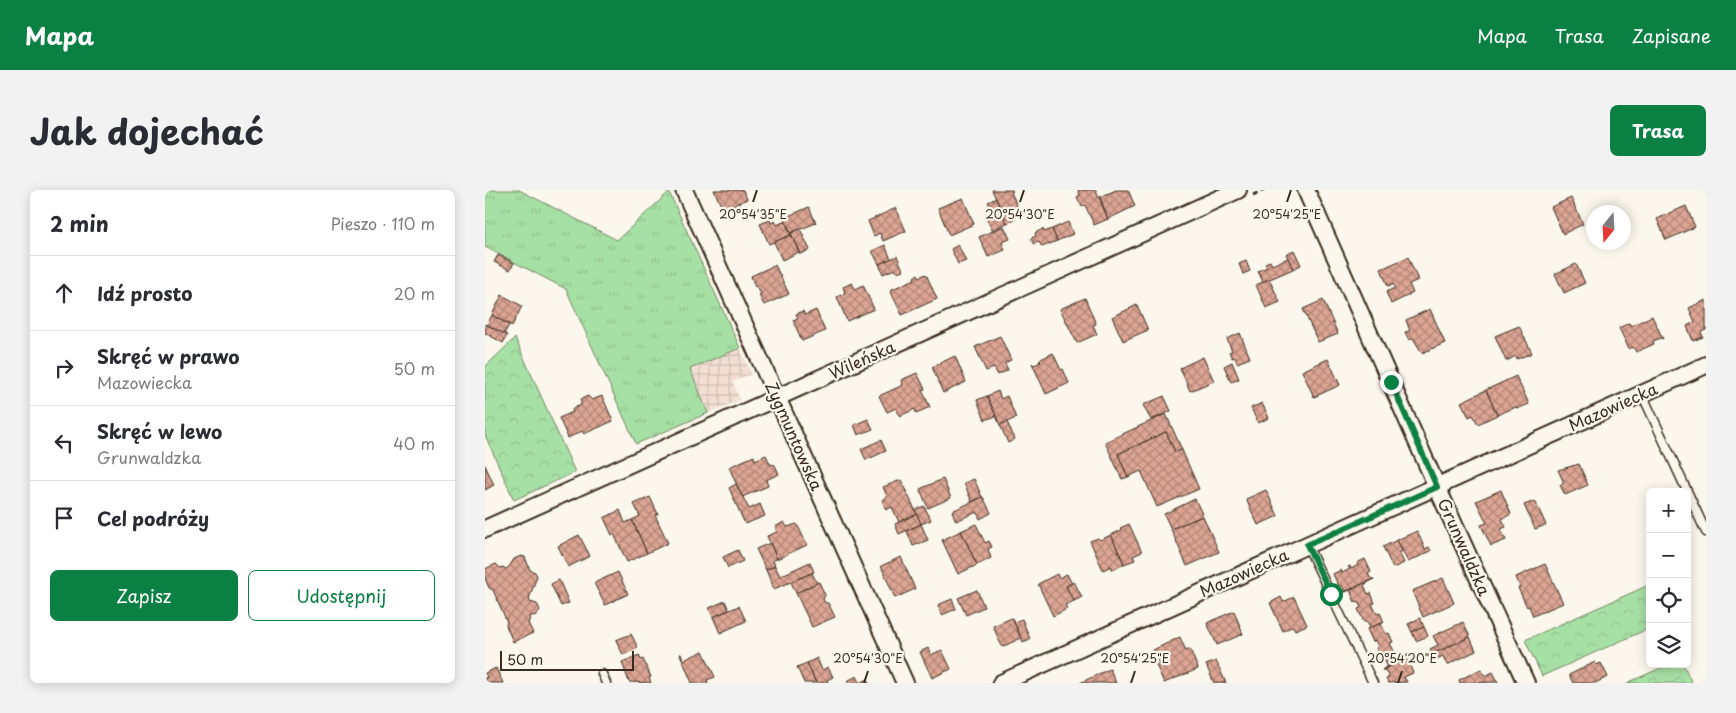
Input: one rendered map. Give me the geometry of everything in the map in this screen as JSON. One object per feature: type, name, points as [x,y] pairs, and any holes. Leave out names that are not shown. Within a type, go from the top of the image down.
[{"type":"street","name":"Zygmuntowska","points":[[684,190],[905,683]]},
{"type":"street","name":"Grunwaldzka","points":[[1306,190],[1526,683]]},
{"type":"street","name":"Wileńska","points":[[485,529],[777,398],[1242,194]]},
{"type":"street","name":"Mazowiecka","points":[[1001,683],[1706,365]]},
{"type":"lane","points":[[1642,394],[1706,532]]},
{"type":"lane","points":[[1307,545],[1373,683]]},
{"type":"lane","points":[[603,674],[606,683]]},
{"type":"path","points":[[1242,194],[1263,190]]},
{"type":"shaded area","points":[[740,348],[751,374],[733,382],[740,400],[708,413],[690,369]]},
{"type":"green space","points":[[485,190],[519,190],[617,240],[669,192],[740,348],[690,369],[708,413],[636,444],[566,289],[485,247]]},
{"type":"green space","points":[[515,338],[575,472],[514,500],[485,435],[485,367]]},
{"type":"green space","points":[[1646,586],[1646,630],[1542,676],[1525,640]]},
{"type":"green space","points":[[1661,668],[1685,668],[1692,683],[1627,683]]},
{"type":"building","points":[[714,190],[743,190],[747,199],[723,210]]},
{"type":"building","points":[[992,190],[1013,191],[1011,192],[1018,208],[1015,210],[1015,219],[1007,223]]},
{"type":"building","points":[[1078,190],[1096,190],[1108,219],[1094,225],[1085,205],[1082,207],[1077,197],[1080,195]]},
{"type":"building","points":[[1116,190],[1128,190],[1135,206],[1108,219],[1100,197]]},
{"type":"building","points":[[963,198],[974,224],[949,235],[938,208]]},
{"type":"building","points":[[996,198],[1007,223],[992,230],[985,215],[993,212],[988,202]]},
{"type":"building","points":[[1571,198],[1583,224],[1563,234],[1551,207]]},
{"type":"building","points":[[1686,206],[1695,227],[1666,240],[1657,219]]},
{"type":"building","points":[[809,207],[816,223],[791,233],[784,218]]},
{"type":"building","points":[[896,208],[906,231],[883,241],[880,233],[874,236],[868,221]]},
{"type":"building","points":[[770,220],[771,223],[775,221],[777,225],[785,221],[791,235],[769,244],[760,224]]},
{"type":"building","points":[[1068,222],[1073,234],[1057,241],[1052,229]]},
{"type":"building","points":[[1004,226],[1010,239],[1002,242],[1005,250],[988,257],[979,237]]},
{"type":"building","points":[[800,229],[810,250],[800,254],[791,233]]},
{"type":"building","points":[[1043,229],[1044,232],[1052,229],[1057,241],[1042,247],[1039,242],[1034,244],[1031,238],[1036,236],[1035,233]]},
{"type":"building","points":[[791,235],[799,252],[782,260],[774,242]]},
{"type":"building","points":[[885,245],[891,259],[879,264],[872,251]]},
{"type":"building","points":[[958,245],[966,261],[958,264],[951,249]]},
{"type":"building","points":[[1294,250],[1301,265],[1293,269],[1286,254]]},
{"type":"building","points":[[498,255],[514,263],[510,270],[494,262]]},
{"type":"building","points":[[897,256],[903,270],[897,272],[895,269],[883,274],[879,264]]},
{"type":"building","points":[[1408,257],[1418,280],[1409,284],[1413,293],[1391,304],[1386,292],[1395,288],[1393,284],[1388,286],[1381,269]]},
{"type":"building","points":[[1288,258],[1293,269],[1263,282],[1258,271],[1267,267],[1265,263],[1270,261],[1272,265]]},
{"type":"building","points":[[1246,261],[1250,271],[1243,274],[1239,264]]},
{"type":"building","points":[[1576,264],[1585,283],[1564,293],[1555,274]]},
{"type":"building","points":[[775,265],[789,294],[764,305],[759,295],[761,294],[757,286],[755,287],[751,276]]},
{"type":"building","points":[[918,274],[919,277],[926,274],[937,299],[902,315],[890,290],[915,279],[914,277]]},
{"type":"building","points":[[1269,279],[1280,302],[1266,308],[1256,285]]},
{"type":"building","points":[[852,283],[855,289],[863,285],[874,309],[847,321],[837,297],[845,293],[843,287]]},
{"type":"building","points":[[502,295],[522,306],[512,326],[492,315]]},
{"type":"building","points":[[1085,298],[1096,324],[1093,325],[1097,334],[1077,343],[1060,309]]},
{"type":"building","points":[[1323,300],[1338,334],[1318,342],[1303,309]]},
{"type":"building","points":[[1706,300],[1706,330],[1701,332],[1703,337],[1693,341],[1687,326],[1695,322],[1689,308]]},
{"type":"building","points":[[1137,305],[1148,330],[1123,341],[1112,317]]},
{"type":"building","points":[[1430,309],[1445,343],[1422,353],[1413,338],[1409,340],[1405,332],[1410,331],[1406,320]]},
{"type":"building","points":[[816,310],[825,331],[802,341],[793,320],[798,318],[796,314],[803,311],[805,315]]},
{"type":"building","points":[[492,315],[509,325],[504,334],[487,325]]},
{"type":"building","points":[[1652,316],[1663,339],[1653,341],[1654,344],[1636,352],[1633,347],[1629,349],[1619,328],[1629,323],[1631,326]]},
{"type":"building","points":[[485,324],[507,335],[503,343],[485,333]]},
{"type":"building","points":[[1519,326],[1532,353],[1517,359],[1516,356],[1506,361],[1495,336]]},
{"type":"building","points":[[1240,333],[1250,358],[1237,363],[1235,357],[1232,358],[1229,352],[1232,351],[1227,339]]},
{"type":"building","points":[[1000,336],[1011,360],[1005,363],[1008,370],[998,375],[994,368],[986,371],[975,347]]},
{"type":"building","points":[[1053,353],[1069,383],[1046,394],[1032,363],[1034,365],[1041,362],[1039,360]]},
{"type":"building","points":[[955,356],[966,382],[943,393],[932,367]]},
{"type":"building","points":[[1203,357],[1214,381],[1190,391],[1180,368]]},
{"type":"building","points":[[1328,359],[1340,385],[1314,397],[1302,371]]},
{"type":"building","points":[[1232,362],[1239,379],[1231,382],[1224,366]]},
{"type":"building","points":[[917,373],[925,389],[922,390],[930,407],[916,413],[915,409],[900,416],[896,408],[887,412],[879,396],[903,385],[901,380]]},
{"type":"building","points":[[1516,376],[1529,404],[1497,415],[1486,390]]},
{"type":"building","points":[[1486,390],[1497,415],[1478,424],[1473,415],[1469,417],[1461,402]]},
{"type":"building","points":[[998,391],[1001,399],[1007,396],[1016,418],[1000,425],[987,396]]},
{"type":"building","points":[[588,396],[592,400],[602,396],[613,421],[584,434],[582,431],[568,438],[559,418],[573,412],[572,409],[581,405],[581,399]]},
{"type":"building","points":[[987,396],[996,416],[985,420],[977,400]]},
{"type":"building","points":[[1164,396],[1171,411],[1151,420],[1143,405]]},
{"type":"building","points":[[1262,403],[1269,418],[1258,423],[1251,408]]},
{"type":"building","points":[[1166,414],[1182,450],[1175,452],[1166,432],[1118,454],[1128,477],[1122,479],[1105,442]]},
{"type":"building","points":[[868,419],[873,429],[858,435],[854,425]]},
{"type":"building","points":[[1007,422],[1015,439],[1008,443],[1000,425]]},
{"type":"building","points":[[1166,432],[1175,452],[1182,450],[1199,489],[1157,507],[1141,471],[1128,477],[1118,454]]},
{"type":"building","points":[[881,440],[886,451],[866,460],[861,449]]},
{"type":"building","points":[[766,455],[770,464],[775,465],[779,474],[766,480],[768,486],[742,497],[729,467],[754,456],[755,460]]},
{"type":"building","points":[[1579,464],[1588,485],[1565,495],[1560,485],[1564,483],[1558,470]]},
{"type":"building","points":[[485,465],[494,485],[485,490]]},
{"type":"building","points":[[943,479],[951,498],[928,508],[920,489]]},
{"type":"building","points":[[974,479],[982,497],[972,502],[964,483]]},
{"type":"building","points":[[901,480],[917,514],[899,522],[892,507],[886,510],[882,500],[887,496],[883,487]]},
{"type":"building","points":[[736,484],[749,509],[760,504],[765,516],[745,524],[729,488]]},
{"type":"building","points":[[1266,490],[1278,516],[1258,525],[1246,499]]},
{"type":"building","points":[[1501,490],[1511,514],[1502,519],[1506,527],[1501,529],[1506,540],[1491,546],[1481,525],[1487,523],[1476,501]]},
{"type":"building","points":[[650,497],[658,514],[655,515],[668,543],[647,553],[632,520],[640,516],[634,504]]},
{"type":"building","points":[[983,497],[991,513],[980,519],[977,512],[956,521],[952,511]]},
{"type":"building","points":[[1195,499],[1203,516],[1171,529],[1164,514]]},
{"type":"building","points":[[1535,501],[1546,525],[1535,529],[1524,505]]},
{"type":"building","points":[[924,506],[931,520],[921,524],[915,510]]},
{"type":"building","points":[[620,510],[625,523],[632,520],[647,553],[627,562],[604,518]]},
{"type":"building","points":[[917,514],[921,524],[899,534],[895,524]]},
{"type":"building","points":[[1203,516],[1219,552],[1187,566],[1171,529]]},
{"type":"building","points":[[784,522],[787,527],[797,524],[807,545],[777,559],[767,536],[777,532],[775,527]]},
{"type":"building","points":[[921,524],[928,540],[913,546],[907,531]]},
{"type":"building","points":[[976,524],[985,543],[989,541],[992,547],[988,549],[991,558],[977,565],[961,531]]},
{"type":"building","points":[[1129,524],[1142,552],[1133,556],[1135,560],[1124,564],[1111,535]]},
{"type":"building","points":[[961,531],[977,565],[958,574],[942,540]]},
{"type":"building","points":[[1417,531],[1425,549],[1429,547],[1431,551],[1408,562],[1397,540]]},
{"type":"building","points":[[579,535],[590,556],[568,567],[558,546]]},
{"type":"building","points":[[1111,535],[1124,564],[1113,570],[1111,566],[1103,570],[1090,541],[1098,538],[1100,540]]},
{"type":"building","points":[[1397,540],[1402,551],[1399,552],[1404,563],[1393,568],[1383,547]]},
{"type":"building","points":[[770,543],[777,559],[773,560],[775,566],[766,570],[756,549]]},
{"type":"building","points":[[738,550],[743,561],[728,568],[723,557]]},
{"type":"building","points":[[521,556],[525,557],[530,570],[535,572],[537,576],[529,599],[530,602],[537,604],[540,610],[537,615],[531,616],[528,623],[533,633],[513,642],[506,625],[507,622],[493,590],[489,588],[485,578],[485,569],[496,564],[500,568],[506,569],[514,559]]},
{"type":"building","points":[[901,557],[915,589],[895,598],[881,566]]},
{"type":"building","points":[[1365,559],[1371,572],[1368,574],[1371,579],[1374,579],[1342,593],[1344,591],[1342,585],[1339,587],[1333,574],[1341,570],[1342,573],[1350,569],[1348,567],[1350,566],[1351,569]]},
{"type":"building","points":[[810,562],[814,572],[774,589],[766,570],[775,566],[780,576]]},
{"type":"building","points":[[1545,564],[1563,603],[1533,616],[1518,588],[1520,587],[1516,577]]},
{"type":"building","points":[[618,572],[628,594],[605,605],[594,583]]},
{"type":"building","points":[[812,573],[817,583],[796,593],[791,582]]},
{"type":"building","points":[[1057,574],[1059,578],[1067,574],[1072,584],[1066,586],[1074,601],[1065,605],[1067,609],[1053,616],[1038,584]]},
{"type":"building","points":[[1443,578],[1454,603],[1423,617],[1412,591]]},
{"type":"building","points":[[1374,579],[1364,585],[1368,594],[1371,593],[1375,603],[1372,604],[1377,614],[1380,613],[1384,622],[1367,629],[1370,627],[1367,621],[1364,622],[1358,609],[1361,608],[1358,601],[1355,602],[1350,590],[1342,593]]},
{"type":"building","points":[[559,580],[569,603],[561,606],[551,584]]},
{"type":"building","points":[[819,582],[825,595],[823,599],[825,603],[828,603],[835,617],[812,627],[796,593]]},
{"type":"building","points":[[1074,582],[1082,597],[1074,601],[1066,586]]},
{"type":"building","points":[[977,590],[984,607],[966,615],[958,598]]},
{"type":"building","points":[[1281,597],[1283,602],[1294,597],[1307,625],[1295,630],[1293,626],[1283,631],[1270,603]]},
{"type":"building","points":[[952,599],[956,609],[942,615],[938,605]]},
{"type":"building","points":[[725,601],[729,610],[713,617],[709,608]]},
{"type":"building","points":[[739,606],[746,621],[720,633],[713,617]]},
{"type":"building","points":[[1234,611],[1243,634],[1217,645],[1207,623]]},
{"type":"building","points":[[1012,618],[1021,638],[1002,647],[993,626]]},
{"type":"building","points":[[1420,618],[1424,627],[1412,632],[1408,624]]},
{"type":"building","points":[[1022,619],[1030,639],[1023,642],[1014,622]]},
{"type":"building","points":[[1384,622],[1381,624],[1386,634],[1389,633],[1393,642],[1390,643],[1395,653],[1398,652],[1401,661],[1407,659],[1382,670],[1387,666],[1385,660],[1382,662],[1375,640],[1373,642],[1367,629]]},
{"type":"building","points":[[1463,622],[1470,637],[1432,654],[1430,649],[1438,645],[1433,636]]},
{"type":"building","points":[[1424,627],[1428,636],[1416,641],[1412,632]]},
{"type":"building","points":[[631,634],[638,648],[623,655],[616,640]]},
{"type":"building","points":[[1180,637],[1186,651],[1190,649],[1198,669],[1164,683],[1156,665],[1159,663],[1153,650]]},
{"type":"building","points":[[1470,637],[1476,651],[1447,665],[1443,656],[1435,660],[1432,654]]},
{"type":"building","points":[[928,648],[931,655],[942,650],[951,669],[932,678],[920,652]]},
{"type":"building","points":[[703,651],[715,677],[707,680],[708,683],[692,683],[680,654],[684,660]]},
{"type":"building","points":[[639,655],[641,660],[643,659],[651,677],[649,678],[651,683],[629,682],[622,662]]},
{"type":"building","points":[[817,658],[822,670],[828,667],[833,677],[827,680],[828,683],[816,683],[807,663]]},
{"type":"building","points":[[1407,659],[1413,673],[1404,677],[1407,682],[1388,683],[1386,679],[1389,678],[1385,670],[1382,670]]},
{"type":"building","points":[[1216,661],[1226,683],[1214,683],[1206,665]]},
{"type":"building","points":[[1595,662],[1596,665],[1601,663],[1608,677],[1595,683],[1573,683],[1569,675]]},
{"type":"building","points":[[807,663],[816,683],[804,683],[797,667]]},
{"type":"building","points":[[496,668],[503,683],[485,683],[485,678],[487,677],[485,673]]},
{"type":"building","points":[[1110,669],[1116,683],[1080,683],[1103,672]]},
{"type":"building","points":[[1481,669],[1485,676],[1493,672],[1498,682],[1460,683],[1459,680]]},
{"type":"building","points":[[857,676],[860,683],[848,683],[847,681]]},
{"type":"building","points":[[868,679],[869,683],[860,683]]},
{"type":"route","points":[[1331,594],[1307,545],[1437,487],[1391,382]]}]
